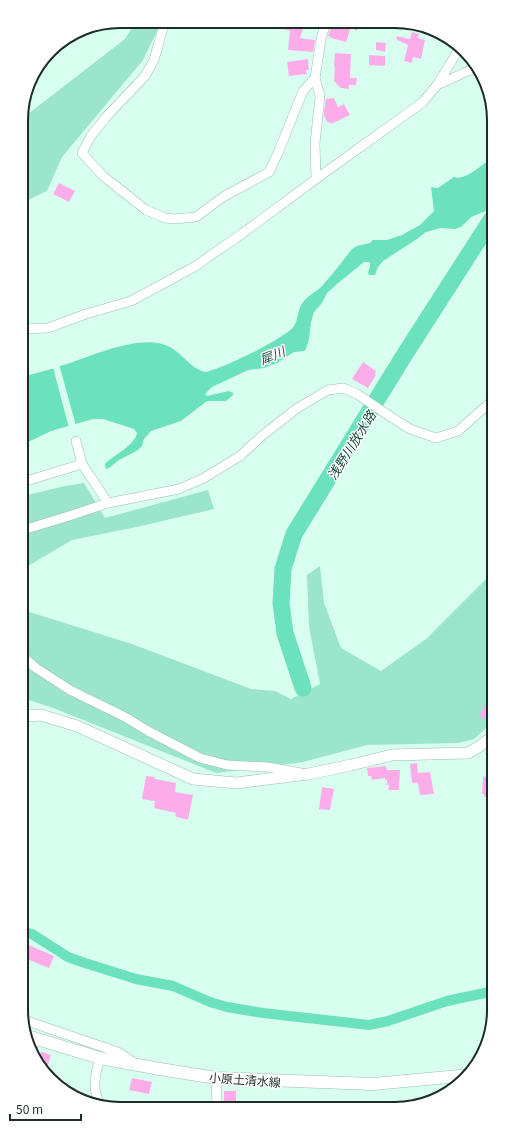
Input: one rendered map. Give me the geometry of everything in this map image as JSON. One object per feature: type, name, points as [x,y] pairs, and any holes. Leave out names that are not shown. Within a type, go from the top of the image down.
[{"type":"main road","name":"小原土清水線","points":[[34,1041],[100,1058],[216,1078],[373,1084],[459,1076]]},
{"type":"street","points":[[163,28],[154,60],[145,76],[95,131],[82,153],[103,176],[146,210],[165,218],[174,219],[196,217],[223,197],[269,172],[303,91],[315,78]]},
{"type":"street","points":[[316,179],[315,143],[320,96],[315,78],[325,28]]},
{"type":"street","points":[[28,329],[48,328],[86,314],[131,301],[194,267],[243,234],[423,102],[437,85],[457,52]]},
{"type":"street","points":[[437,85],[472,69]]},
{"type":"street","points":[[28,528],[108,503],[179,489],[204,478],[240,456],[263,435],[296,409],[328,390],[343,388],[357,394],[410,429],[436,438],[458,431],[487,405]]},
{"type":"street","points":[[76,441],[82,464],[108,503]]},
{"type":"street","points":[[28,480],[82,464]]},
{"type":"street","points":[[28,661],[70,690],[125,717],[148,731],[200,758],[227,766],[268,767],[308,774]]},
{"type":"street","points":[[28,716],[41,715],[77,726],[193,779],[236,784],[308,774],[392,755],[468,753],[487,741]]},
{"type":"street","points":[[480,746],[487,745]]},
{"type":"street","points":[[29,1022],[118,1052],[137,1065]]},
{"type":"street","points":[[99,1099],[95,1089],[95,1075],[100,1058]]},
{"type":"street","points":[[216,1078],[217,1102]]},
{"type":"shaded area","points":[[132,28],[159,28],[143,60],[62,157],[47,191],[28,200],[28,114],[125,39]]},
{"type":"shaded area","points":[[84,483],[105,518],[208,490],[214,509],[72,540],[28,566],[28,495]]},
{"type":"shaded area","points":[[320,566],[324,603],[341,648],[381,671],[426,639],[487,578],[487,727],[474,739],[458,743],[367,745],[303,762],[216,773],[56,709],[28,700],[28,612],[132,644],[251,689],[275,691],[291,699],[320,684],[309,627],[307,575]]},
{"type":"water","name":"犀川","points":[[487,161],[487,211],[471,217],[461,227],[455,229],[440,228],[426,232],[383,261],[378,267],[375,275],[369,275],[370,263],[364,262],[327,293],[322,303],[314,312],[309,339],[304,351],[294,352],[277,363],[264,368],[248,370],[212,387],[205,394],[207,396],[229,391],[233,393],[233,395],[226,401],[207,401],[181,421],[151,431],[144,439],[142,446],[138,450],[106,469],[105,464],[132,442],[137,433],[134,429],[103,419],[93,419],[51,431],[28,442],[28,375],[108,350],[137,343],[150,342],[168,346],[199,370],[205,372],[238,360],[279,338],[294,326],[302,304],[308,297],[321,287],[352,249],[357,246],[370,243],[373,240],[387,240],[402,235],[420,225],[434,211],[431,187],[438,188],[454,177],[463,177]]},
{"type":"pier","points":[[59,364],[76,426],[69,428],[53,367]]},
{"type":"building","points":[[281,28],[303,28],[300,38],[315,40],[313,52],[288,50],[290,31]]},
{"type":"building","points":[[331,28],[350,28],[346,42],[328,36]]},
{"type":"building","points":[[353,28],[360,28],[356,31]]},
{"type":"building","points":[[412,32],[419,34],[418,38],[425,40],[421,59],[413,57],[412,63],[404,61],[408,45],[396,39],[397,36],[410,39]]},
{"type":"building","points":[[376,42],[386,43],[385,52],[376,50]]},
{"type":"building","points":[[335,53],[351,54],[350,78],[357,78],[356,85],[349,85],[349,89],[341,88],[334,81]]},
{"type":"building","points":[[369,55],[385,56],[385,66],[369,65]]},
{"type":"building","points":[[308,59],[309,70],[306,70],[307,74],[289,76],[287,62]]},
{"type":"building","points":[[334,98],[338,107],[344,104],[350,115],[331,124],[330,122],[328,123],[324,116],[324,112],[326,99]]},
{"type":"building","points":[[59,183],[75,191],[69,202],[53,194]]},
{"type":"building","points":[[363,362],[376,371],[376,375],[368,388],[352,379]]},
{"type":"building","points":[[487,702],[487,721],[479,716]]},
{"type":"building","points":[[417,763],[418,773],[430,772],[434,794],[420,795],[418,783],[412,783],[410,764]]},
{"type":"building","points":[[386,766],[387,770],[400,770],[399,790],[388,790],[389,785],[387,785],[387,780],[385,780],[385,778],[372,780],[371,776],[368,776],[367,768]]},
{"type":"building","points":[[146,776],[176,783],[175,792],[193,795],[188,820],[175,816],[176,813],[154,808],[155,801],[142,799]]},
{"type":"building","points":[[483,777],[487,777],[487,796],[484,797],[484,794],[482,794]]},
{"type":"building","points":[[322,787],[334,789],[330,810],[319,809]]},
{"type":"building","points":[[28,945],[54,956],[49,968],[28,960]]},
{"type":"building","points":[[43,1052],[51,1055],[47,1066],[40,1056],[39,1053]]},
{"type":"building","points":[[132,1078],[152,1082],[149,1094],[129,1090]]},
{"type":"building","points":[[224,1091],[236,1091],[236,1102],[224,1102]]},
{"type":"waterway","name":"浅野川放水路","points":[[303,688],[285,633],[281,603],[283,569],[294,534],[405,354],[487,226]]},
{"type":"waterway","points":[[28,933],[32,934],[68,957],[85,963],[136,979],[173,986],[210,1002],[227,1007],[263,1013],[369,1025],[388,1021],[447,1001],[487,992]]}]
